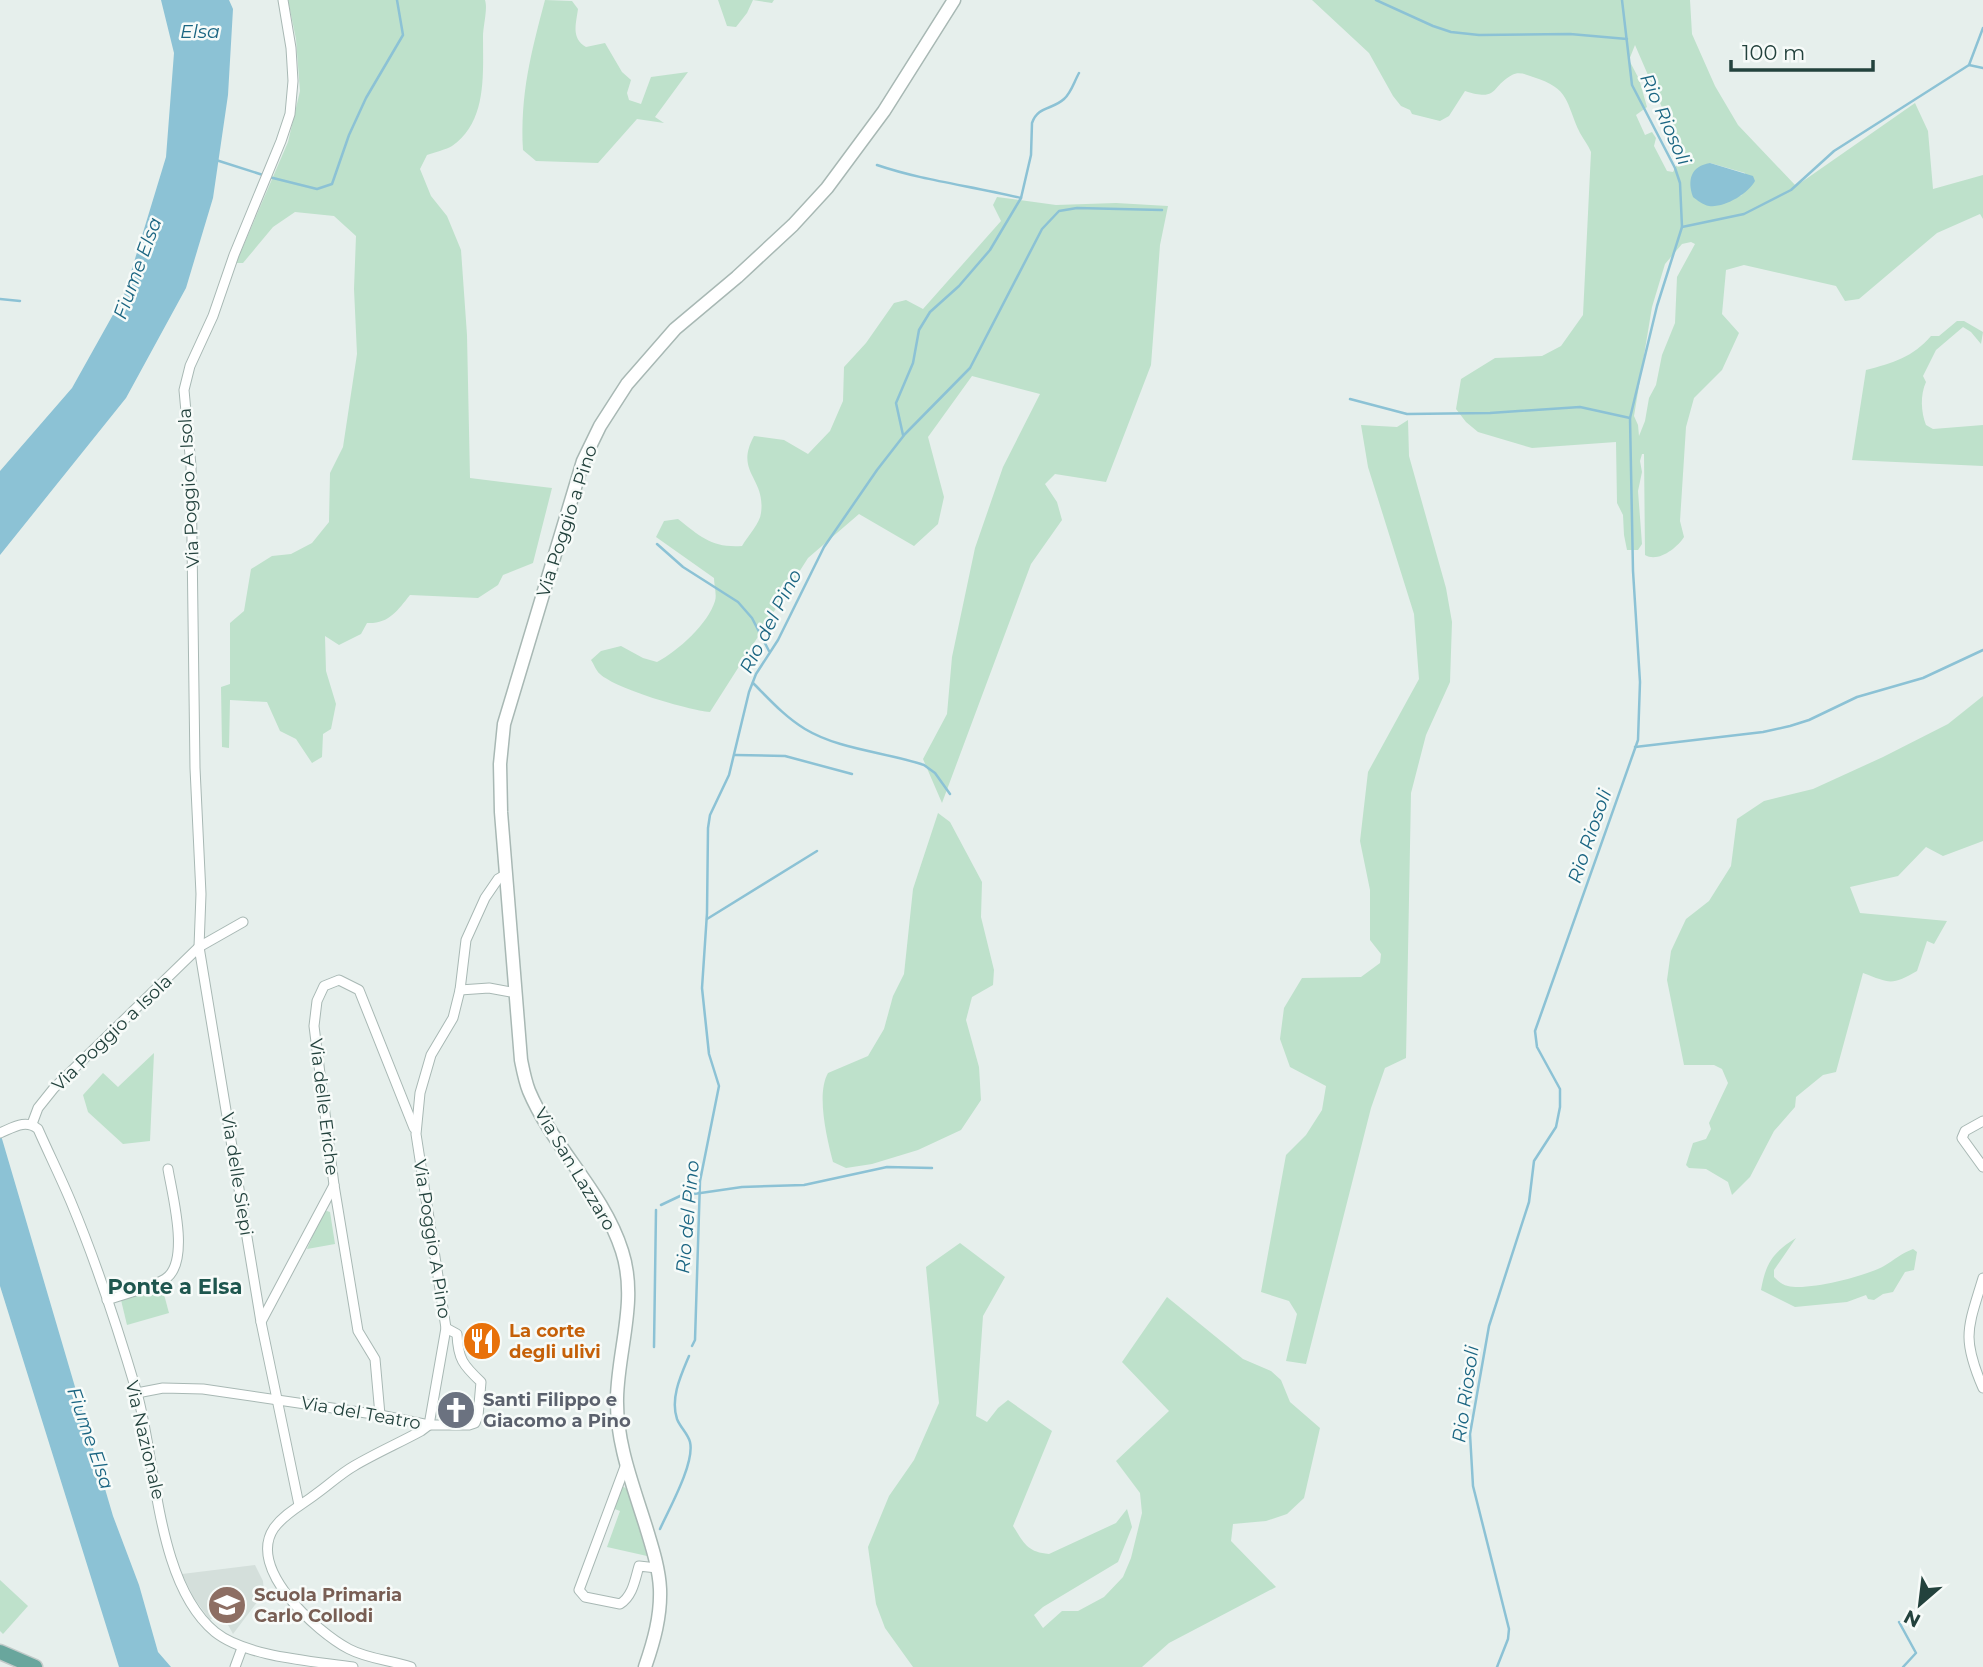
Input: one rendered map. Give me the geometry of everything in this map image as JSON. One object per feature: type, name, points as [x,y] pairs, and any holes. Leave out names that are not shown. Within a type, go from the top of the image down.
[{"type":"main road","points":[[0,1652],[35,1667]]},
{"type":"street","name":"Via Poggio A Isola","points":[[199,947],[201,894],[195,768],[191,466],[184,390],[190,366],[213,316],[234,255],[290,114],[293,81],[291,48],[282,0]]},
{"type":"street","name":"Via Poggio a Pino","points":[[505,875],[500,764],[504,724],[583,461],[600,426],[627,384],[675,329],[793,225],[827,188],[884,111],[954,0]]},
{"type":"street","name":"Via Poggio A Pino","points":[[429,1425],[446,1328],[416,1134],[424,1072],[453,1018],[460,990],[466,940],[485,898],[498,879],[505,875]]},
{"type":"street","name":"Via San Lazzaro","points":[[505,875],[521,1060],[528,1089],[548,1128],[608,1216],[623,1252],[629,1299],[617,1398],[620,1436],[660,1587],[660,1611],[645,1667]]},
{"type":"street","points":[[199,947],[243,922]]},
{"type":"street","name":"Via Poggio a Isola","points":[[32,1124],[38,1108],[54,1088],[199,947]]},
{"type":"street","name":"Via delle Siepi","points":[[199,947],[261,1321],[299,1505]]},
{"type":"street","name":"Via delle Eriche","points":[[261,1321],[334,1185],[314,1026],[317,1001],[324,986],[332,981],[339,980],[359,990],[416,1134]]},
{"type":"street","points":[[460,990],[489,988],[516,993]]},
{"type":"street","points":[[1983,1121],[1965,1130],[1962,1138],[1983,1167]]},
{"type":"street","points":[[0,1132],[19,1125],[32,1124]]},
{"type":"street","name":"Via Nazionale","points":[[32,1124],[38,1129],[71,1201],[107,1300],[136,1393],[157,1495],[177,1576],[187,1600],[202,1619],[222,1637],[243,1648],[353,1667]]},
{"type":"street","points":[[107,1300],[165,1279],[177,1261],[179,1244],[168,1169]]},
{"type":"street","points":[[334,1185],[358,1331],[375,1359],[380,1415]]},
{"type":"street","points":[[1983,1279],[1968,1326],[1968,1338],[1983,1388]]},
{"type":"street","name":"Via del Teatro","points":[[136,1393],[163,1388],[190,1389],[278,1399],[429,1425],[469,1426],[475,1423],[478,1416],[481,1382],[464,1366],[458,1350],[457,1334],[446,1328]]},
{"type":"street","points":[[411,1667],[351,1650],[326,1635],[292,1601],[279,1583],[272,1568],[268,1546],[273,1529],[299,1505],[353,1466],[429,1425]]},
{"type":"street","points":[[626,1464],[579,1590],[585,1597],[620,1604],[632,1591],[639,1566],[657,1568]]},
{"type":"street","points":[[235,1667],[243,1648]]},
{"type":"shaded area","name":"Scuola Primaria Carlo Collodi","points":[[255,1565],[263,1581],[264,1593],[233,1634],[221,1612],[210,1620],[194,1598],[182,1574]]},
{"type":"green space","points":[[288,0],[485,0],[481,97],[472,124],[452,146],[427,155],[420,169],[431,196],[447,216],[461,250],[467,335],[470,478],[552,488],[533,563],[503,575],[498,585],[478,598],[410,595],[387,619],[367,623],[361,634],[339,645],[325,636],[326,671],[336,704],[331,729],[323,734],[322,757],[312,763],[296,739],[280,731],[267,702],[230,700],[229,748],[222,747],[221,687],[230,684],[230,623],[244,611],[251,569],[272,556],[291,554],[312,543],[329,522],[330,473],[343,447],[357,354],[354,289],[356,236],[334,216],[295,212],[273,227],[243,263],[236,263],[288,142],[300,91],[296,39]]},
{"type":"green space","points":[[545,0],[572,1],[578,9],[578,39],[586,47],[605,43],[622,72],[631,80],[627,93],[629,100],[641,104],[651,77],[688,72],[655,117],[664,123],[637,119],[598,163],[536,161],[523,150],[525,92]]},
{"type":"green space","points":[[718,0],[753,0],[736,27],[727,26]]},
{"type":"green space","points":[[753,0],[774,0],[772,3]]},
{"type":"green space","points":[[1312,0],[1690,0],[1692,34],[1715,86],[1738,125],[1796,186],[1915,103],[1928,131],[1933,189],[1983,175],[1983,219],[1980,214],[1937,233],[1859,299],[1845,301],[1836,286],[1744,265],[1726,270],[1722,314],[1739,333],[1722,370],[1694,398],[1686,427],[1680,521],[1684,537],[1667,553],[1650,557],[1645,555],[1644,454],[1640,461],[1642,472],[1638,491],[1642,544],[1638,550],[1627,550],[1623,515],[1617,503],[1616,442],[1532,448],[1478,432],[1456,409],[1461,379],[1495,358],[1542,356],[1561,346],[1583,315],[1591,152],[1565,98],[1554,86],[1517,73],[1489,94],[1465,91],[1449,116],[1440,121],[1412,114],[1401,106],[1369,53]],"holes":[[[1635,45],[1670,126],[1685,149],[1673,172],[1667,171],[1654,146],[1656,138],[1652,132],[1645,135],[1636,115],[1647,107],[1639,79],[1629,60]],[[1710,163],[1745,173],[1742,195],[1720,204]],[[1682,244],[1695,244],[1677,277],[1675,323],[1662,355],[1656,385],[1649,398],[1639,436],[1634,416],[1652,307],[1665,264]]]},
{"type":"green space","points":[[997,197],[1056,205],[1116,203],[1168,206],[1160,245],[1151,365],[1106,482],[1055,474],[1045,484],[1057,502],[1062,520],[1031,564],[942,803],[923,759],[947,714],[952,657],[975,548],[1003,467],[1040,394],[972,376],[928,437],[944,497],[938,524],[914,546],[859,514],[808,558],[710,712],[653,698],[621,686],[600,674],[591,660],[601,651],[621,646],[657,662],[691,636],[706,619],[716,599],[714,578],[656,537],[664,521],[678,519],[700,536],[715,543],[742,546],[761,513],[759,491],[747,459],[754,436],[784,440],[808,454],[830,431],[843,401],[844,367],[866,343],[894,303],[906,300],[923,309],[1001,221],[993,205]]},
{"type":"green space","points":[[1957,321],[1964,321],[1983,332],[1981,344],[1963,327],[1936,350],[1923,376],[1926,382],[1922,398],[1923,415],[1926,425],[1933,429],[1983,425],[1983,466],[1852,460],[1866,370],[1910,354],[1931,336],[1939,336]]},
{"type":"green space","points":[[1408,420],[1409,456],[1446,588],[1452,622],[1450,682],[1426,735],[1411,793],[1406,1058],[1385,1068],[1371,1108],[1306,1364],[1286,1361],[1297,1314],[1289,1301],[1261,1292],[1286,1155],[1306,1135],[1322,1110],[1326,1086],[1290,1067],[1280,1039],[1284,1008],[1302,978],[1361,977],[1380,963],[1381,954],[1370,940],[1370,890],[1360,841],[1368,772],[1419,679],[1414,614],[1368,467],[1361,425],[1397,427]]},
{"type":"green space","points":[[1983,696],[1983,841],[1943,856],[1926,847],[1898,876],[1850,887],[1860,913],[1947,921],[1934,944],[1927,941],[1917,971],[1896,981],[1863,973],[1836,1072],[1823,1075],[1796,1097],[1795,1107],[1774,1131],[1750,1177],[1732,1195],[1728,1182],[1706,1169],[1689,1168],[1686,1165],[1693,1143],[1706,1139],[1711,1129],[1709,1123],[1728,1083],[1722,1069],[1714,1065],[1684,1065],[1667,980],[1671,951],[1686,919],[1709,901],[1731,866],[1737,819],[1764,801],[1813,789],[1883,757],[1948,724]]},
{"type":"green space","points":[[938,813],[950,822],[982,882],[981,917],[994,970],[993,985],[972,997],[966,1020],[979,1067],[981,1100],[961,1130],[918,1150],[872,1164],[846,1168],[833,1162],[824,1117],[825,1082],[828,1073],[868,1056],[884,1029],[893,996],[904,974],[913,889]]},
{"type":"green space","points":[[154,1053],[150,1141],[123,1144],[88,1112],[83,1095],[103,1073],[118,1087]]},
{"type":"green space","points":[[323,1212],[330,1212],[335,1244],[307,1249]]},
{"type":"green space","points":[[1796,1238],[1774,1270],[1774,1277],[1786,1285],[1822,1285],[1851,1278],[1876,1270],[1913,1249],[1917,1252],[1914,1270],[1905,1272],[1893,1292],[1874,1300],[1868,1299],[1866,1295],[1847,1302],[1795,1307],[1761,1290],[1771,1260]]},
{"type":"green space","points":[[960,1243],[1005,1277],[983,1316],[976,1416],[987,1422],[1008,1400],[1052,1431],[1013,1526],[1031,1549],[1049,1554],[1116,1523],[1127,1509],[1132,1527],[1118,1562],[1034,1615],[1043,1628],[1062,1611],[1078,1611],[1104,1597],[1123,1577],[1131,1558],[1142,1513],[1140,1493],[1116,1461],[1169,1411],[1122,1362],[1167,1297],[1243,1359],[1271,1371],[1281,1380],[1290,1402],[1320,1428],[1304,1498],[1287,1514],[1266,1521],[1233,1524],[1231,1541],[1276,1587],[1169,1643],[1142,1667],[913,1667],[885,1628],[876,1604],[868,1547],[889,1496],[914,1460],[939,1403],[926,1267]]},
{"type":"green space","points":[[162,1287],[169,1313],[127,1325],[121,1300]]},
{"type":"green space","points":[[621,1485],[628,1490],[647,1556],[607,1547],[620,1511],[612,1508]]},
{"type":"green space","points":[[0,1580],[28,1606],[3,1634],[0,1631]]},
{"type":"water","name":"Elsa","points":[[161,0],[229,0],[233,9],[228,95],[213,198],[186,288],[126,398],[0,555],[0,471],[72,388],[124,295],[166,157],[174,53]]},
{"type":"water","points":[[1710,163],[1753,176],[1755,181],[1735,199],[1715,206],[1705,205],[1693,197],[1690,185],[1692,175],[1698,167]]},
{"type":"water","name":"Fiume Elsa","points":[[0,1132],[113,1516],[139,1585],[158,1652],[171,1667],[119,1667],[0,1286]]},
{"type":"waterway","points":[[269,177],[317,189],[332,184],[349,135],[366,98],[403,35],[397,0]]},
{"type":"waterway","points":[[1376,0],[1451,32],[1479,35],[1570,34],[1627,39]]},
{"type":"waterway","name":"Rio Riosoli","points":[[1497,1667],[1509,1629],[1473,1486],[1470,1434],[1489,1326],[1529,1202],[1534,1161],[1556,1127],[1560,1107],[1560,1089],[1537,1047],[1535,1031],[1638,740],[1640,682],[1633,571],[1630,418],[1657,306],[1682,227],[1680,183],[1675,168],[1632,85],[1622,0]]},
{"type":"waterway","points":[[1682,227],[1744,214],[1791,190],[1834,151],[1969,65],[1983,28]]},
{"type":"waterway","points":[[1969,65],[1983,68]]},
{"type":"waterway","name":"Rio del Pino","points":[[903,435],[896,403],[913,363],[919,330],[930,312],[959,286],[990,250],[1021,198],[1031,155],[1032,123],[1038,114],[1064,99],[1079,73]]},
{"type":"waterway","points":[[216,160],[263,175]]},
{"type":"waterway","points":[[877,165],[1021,198]]},
{"type":"waterway","name":"Rio del Pino","points":[[692,1346],[695,1340],[700,1181],[719,1086],[709,1054],[702,988],[707,913],[708,828],[710,815],[729,775],[749,692],[756,674],[778,640],[824,547],[877,470],[905,434],[970,368],[1042,229],[1059,211],[1077,208],[1162,210]]},
{"type":"waterway","points":[[0,299],[20,301]]},
{"type":"waterway","points":[[1350,399],[1407,414],[1490,413],[1580,407],[1630,418]]},
{"type":"waterway","points":[[657,544],[683,567],[738,602],[752,618],[769,651]]},
{"type":"waterway","points":[[1635,747],[1763,732],[1790,726],[1857,697],[1923,678],[1983,650]]},
{"type":"waterway","points":[[753,683],[805,729],[833,742],[924,765],[935,773],[950,794]]},
{"type":"waterway","points":[[735,755],[785,756],[852,774]]},
{"type":"waterway","points":[[707,919],[817,851]]},
{"type":"waterway","points":[[661,1205],[680,1196],[742,1187],[804,1185],[887,1167],[932,1168]]},
{"type":"waterway","points":[[654,1347],[656,1210]]},
{"type":"waterway","name":"Rio del Pino","points":[[660,1529],[680,1486],[691,1451],[689,1439],[675,1411],[677,1387],[689,1356]]},
{"type":"waterway","points":[[1899,1622],[1916,1653],[1903,1667]]},
{"type":"place","name":"La corte degli ulivi","points":[[482,1341]]},
{"type":"place","name":"Santi Filippo e Giacomo a Pino","points":[[456,1410]]},
{"type":"place","name":"Scuola Primaria Carlo Collodi","points":[[227,1605]]},
{"type":"district","name":"Ponte a Elsa","points":[[175,1287]]}]
